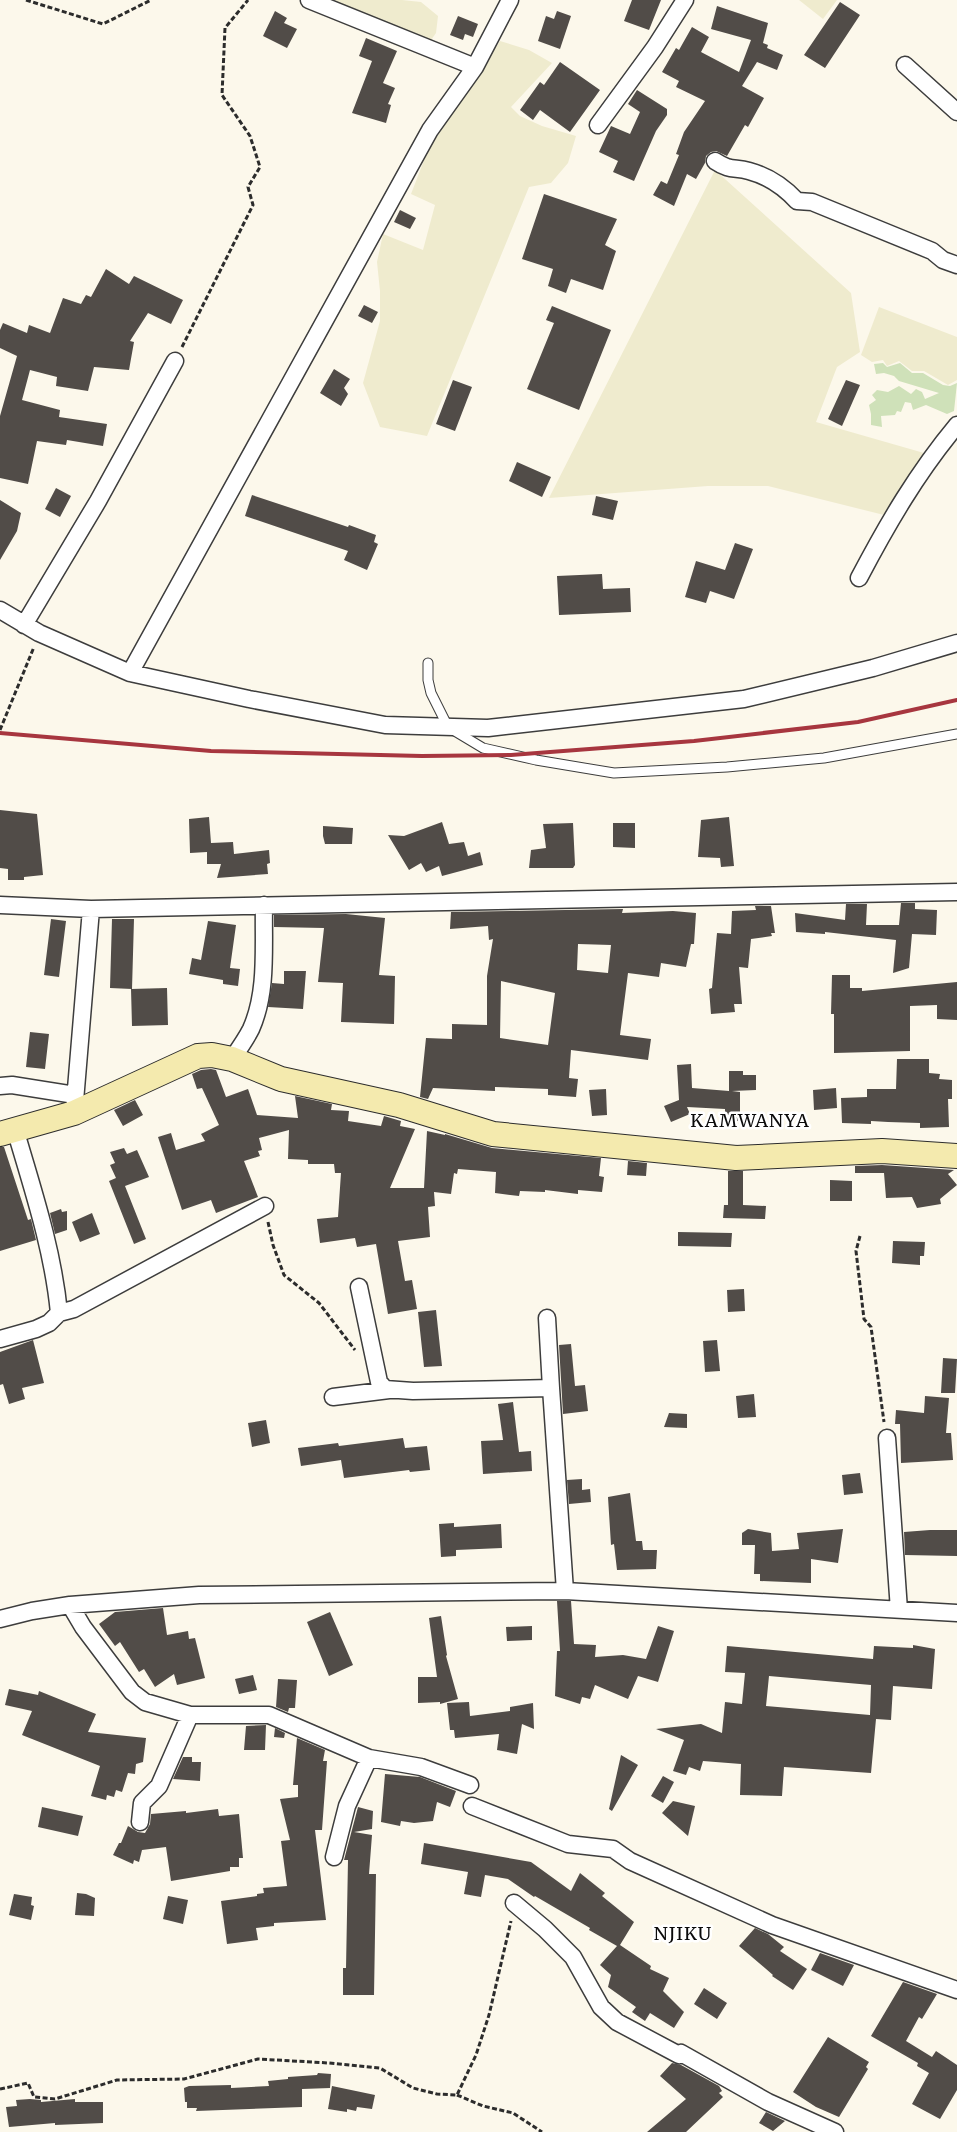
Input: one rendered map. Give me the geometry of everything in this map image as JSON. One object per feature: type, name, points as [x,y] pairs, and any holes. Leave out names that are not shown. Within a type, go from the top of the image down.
[{"type":"main road","points":[[7,1131],[198,1056],[212,1055],[232,1059],[281,1079],[399,1105],[493,1134],[736,1158],[882,1151],[957,1156]]},
{"type":"street","points":[[309,0],[475,67]]},
{"type":"street","points":[[130,673],[430,130],[475,67],[510,0]]},
{"type":"street","points":[[598,125],[655,47],[685,0]]},
{"type":"street","points":[[905,65],[957,112]]},
{"type":"street","points":[[715,161],[726,168],[748,170],[768,178],[785,188],[797,201],[812,202],[932,251],[943,260],[957,265]]},
{"type":"street","points":[[24,626],[98,501],[175,361]]},
{"type":"street","points":[[859,578],[892,515],[930,457],[957,425]]},
{"type":"street","points":[[0,610],[24,626],[130,673],[249,700],[385,725],[488,728],[744,699],[873,668],[957,643]]},
{"type":"street","points":[[0,906],[91,909],[957,892]]},
{"type":"street","points":[[232,1059],[250,1030],[258,1010],[262,982],[264,906]]},
{"type":"street","points":[[0,1086],[12,1085],[74,1104],[91,909]]},
{"type":"street","points":[[7,1131],[40,1212],[56,1278],[59,1313]]},
{"type":"street","points":[[0,1339],[49,1323],[59,1313],[74,1309],[265,1206]]},
{"type":"street","points":[[359,1287],[379,1382],[382,1387],[389,1390]]},
{"type":"street","points":[[547,1318],[564,1590]]},
{"type":"street","points":[[333,1398],[389,1390],[551,1388]]},
{"type":"street","points":[[887,1438],[899,1610]]},
{"type":"street","points":[[0,1619],[32,1611],[70,1605],[199,1595],[564,1590],[957,1613]]},
{"type":"street","points":[[70,1605],[83,1627],[132,1692],[152,1705],[190,1715],[269,1715],[368,1758],[421,1767],[470,1785]]},
{"type":"street","points":[[140,1822],[142,1803],[160,1786],[190,1715]]},
{"type":"street","points":[[334,1858],[347,1806],[368,1758]]},
{"type":"street","points":[[472,1806],[568,1844],[613,1849],[630,1862],[772,1925],[957,1990]]},
{"type":"street","points":[[514,1903],[545,1929],[573,1957],[601,2007],[616,2022],[679,2055],[681,2053],[768,2102],[835,2132]]},
{"type":"lane","points":[[428,663],[428,680],[431,693],[448,727],[483,748],[536,760],[614,773],[727,767],[824,758],[957,734]]},
{"type":"path","points":[[26,0],[103,24],[151,0]]},
{"type":"path","points":[[175,361],[253,205],[248,187],[260,167],[250,136],[222,95],[225,28],[248,0]]},
{"type":"path","points":[[0,730],[40,633]]},
{"type":"path","points":[[265,1206],[273,1245],[284,1275],[320,1303],[356,1351]]},
{"type":"path","points":[[860,1236],[856,1250],[864,1319],[871,1327],[887,1438]]},
{"type":"path","points":[[457,2095],[476,2056],[489,2016],[514,1903]]},
{"type":"path","points":[[0,2090],[28,2083],[34,2097],[54,2099],[118,2080],[184,2079],[258,2059],[329,2063],[380,2068],[413,2088],[437,2094],[457,2095],[483,2106],[513,2113],[542,2132]]},
{"type":"shaded area","points":[[318,0],[402,0],[421,2],[438,16],[436,33],[429,43]]},
{"type":"shaded area","points":[[799,0],[837,0],[823,19]]},
{"type":"shaded area","points":[[500,41],[529,50],[552,63],[511,107],[520,116],[542,126],[576,136],[568,163],[551,183],[529,187],[427,436],[380,427],[363,383],[380,321],[380,291],[377,262],[383,234],[423,250],[435,205],[411,194],[428,150]]},
{"type":"shaded area","points":[[715,170],[851,293],[860,352],[837,367],[816,422],[924,453],[884,515],[768,486],[708,486],[549,498]]},
{"type":"shaded area","points":[[879,307],[957,337],[957,380],[948,385],[924,371],[912,371],[899,361],[887,366],[883,360],[872,362],[861,355]]},
{"type":"green space","points":[[883,363],[887,367],[900,363],[912,373],[923,373],[943,385],[950,386],[957,383],[954,411],[947,414],[926,405],[913,410],[911,403],[905,402],[901,412],[897,411],[895,415],[881,416],[882,427],[871,425],[869,405],[876,400],[872,395],[877,390],[888,392],[899,386],[911,394],[916,389],[922,392],[925,399],[939,393],[899,381],[894,376],[884,373],[876,374],[874,364]]},
{"type":"building","points":[[632,0],[661,0],[649,30],[624,21]]},
{"type":"building","points":[[840,2],[860,15],[825,68],[804,55]]},
{"type":"building","points":[[717,6],[768,23],[763,43],[768,45],[767,48],[783,55],[777,70],[757,62],[742,86],[764,98],[748,127],[745,125],[727,156],[716,151],[711,152],[706,156],[705,163],[696,179],[687,174],[674,206],[653,195],[661,181],[667,184],[679,155],[676,154],[684,132],[705,101],[676,87],[679,81],[662,72],[676,48],[679,50],[692,27],[709,37],[701,52],[739,72],[751,40],[711,29]]},
{"type":"building","points":[[275,11],[287,18],[284,23],[297,29],[287,48],[263,36]]},
{"type":"building","points":[[557,11],[571,16],[560,49],[538,41],[546,16],[554,19]]},
{"type":"building","points":[[458,16],[478,24],[473,37],[465,34],[463,40],[450,35]]},
{"type":"building","points":[[366,38],[397,51],[383,83],[395,88],[388,104],[391,105],[386,123],[352,113],[372,61],[359,56]]},
{"type":"building","points":[[560,62],[600,90],[570,132],[540,110],[533,120],[520,110],[540,82],[544,85]]},
{"type":"building","points":[[637,90],[667,109],[667,115],[656,131],[634,181],[613,172],[618,161],[599,152],[611,126],[630,134],[640,112],[628,104]]},
{"type":"building","points":[[544,194],[617,219],[605,245],[616,251],[603,290],[571,279],[566,293],[548,286],[553,269],[522,259]]},
{"type":"building","points":[[400,210],[416,218],[410,229],[394,222]]},
{"type":"building","points":[[106,269],[129,284],[134,276],[183,300],[171,324],[148,313],[130,341],[134,342],[129,370],[94,367],[88,391],[56,386],[57,377],[30,370],[22,400],[60,410],[59,417],[107,424],[103,446],[67,440],[66,445],[37,441],[28,484],[0,478],[0,416],[17,356],[0,348],[0,330],[3,323],[27,333],[29,325],[50,333],[63,298],[81,304],[86,295],[91,297]]},
{"type":"building","points":[[364,305],[378,312],[372,323],[358,316]]},
{"type":"building","points":[[552,306],[611,330],[579,410],[527,389],[554,323],[546,320]]},
{"type":"building","points":[[334,369],[350,379],[344,388],[348,394],[341,406],[320,393]]},
{"type":"building","points":[[453,380],[472,387],[455,431],[436,424]]},
{"type":"building","points":[[846,380],[860,385],[842,426],[828,419]]},
{"type":"building","points":[[517,462],[551,477],[542,497],[509,481]]},
{"type":"building","points":[[56,488],[71,496],[60,517],[45,509]]},
{"type":"building","points":[[252,495],[376,535],[374,542],[378,544],[367,570],[344,560],[348,551],[245,516]]},
{"type":"building","points":[[596,496],[618,501],[613,520],[592,515]]},
{"type":"building","points":[[0,500],[21,513],[17,531],[0,560]]},
{"type":"building","points":[[735,543],[753,549],[734,599],[710,591],[706,603],[685,597],[696,561],[725,570]]},
{"type":"building","points":[[602,574],[603,589],[630,588],[631,612],[559,615],[557,576]]},
{"type":"building","points":[[0,810],[37,814],[43,875],[24,877],[24,880],[8,880],[8,869],[0,868]]},
{"type":"building","points":[[209,817],[211,843],[233,842],[234,854],[269,850],[270,863],[267,864],[268,874],[217,878],[221,864],[207,864],[207,852],[190,853],[189,819]]},
{"type":"building","points":[[729,817],[734,866],[721,867],[720,858],[698,857],[701,820]]},
{"type":"building","points":[[442,822],[449,844],[464,842],[468,856],[480,852],[483,865],[442,876],[439,866],[426,872],[421,863],[409,870],[388,835],[404,836]]},
{"type":"building","points":[[573,823],[575,865],[573,868],[529,868],[531,850],[546,848],[543,824]]},
{"type":"building","points":[[613,823],[635,823],[635,848],[613,847]]},
{"type":"building","points":[[323,826],[353,828],[352,844],[325,844]]},
{"type":"building","points":[[901,903],[915,903],[915,909],[937,910],[936,935],[912,934],[909,968],[893,973],[896,940],[825,932],[825,934],[796,932],[795,913],[845,920],[846,904],[867,904],[866,925],[899,925]]},
{"type":"building","points":[[755,906],[771,906],[775,933],[771,933],[772,936],[751,939],[748,968],[739,967],[742,1004],[734,1004],[735,1012],[711,1014],[709,989],[712,988],[717,933],[731,934],[732,911],[756,910]]},
{"type":"building","points":[[623,909],[622,913],[673,911],[696,913],[694,944],[691,944],[686,967],[661,963],[659,977],[628,973],[620,1035],[651,1039],[648,1060],[571,1050],[569,1078],[578,1079],[576,1097],[548,1095],[548,1089],[495,1087],[495,1091],[433,1088],[428,1099],[420,1097],[426,1038],[452,1039],[452,1024],[487,1025],[487,976],[493,939],[489,940],[488,926],[450,929],[451,912]],"holes":[[[578,944],[611,945],[608,973],[577,970]],[[501,981],[555,993],[548,1045],[500,1038]]]},
{"type":"building","points":[[346,914],[385,918],[379,975],[395,976],[394,1024],[341,1022],[343,983],[318,982],[324,928],[274,927],[274,915]]},
{"type":"building","points":[[51,919],[66,921],[59,977],[44,975]]},
{"type":"building","points":[[112,919],[134,919],[132,989],[110,988]]},
{"type":"building","points":[[208,921],[236,925],[230,968],[240,969],[238,986],[223,984],[223,980],[189,974],[192,958],[201,960]]},
{"type":"building","points":[[284,971],[306,971],[303,1009],[268,1007],[272,983],[284,984]]},
{"type":"building","points":[[832,975],[850,975],[850,988],[862,988],[862,991],[957,982],[957,1020],[937,1019],[937,1005],[910,1006],[910,1051],[834,1053],[834,1014],[831,1014]]},
{"type":"building","points":[[167,988],[168,1025],[132,1026],[131,989]]},
{"type":"building","points":[[30,1032],[49,1034],[45,1069],[26,1067]]},
{"type":"building","points":[[897,1059],[929,1059],[929,1073],[940,1074],[939,1079],[952,1080],[952,1099],[948,1099],[949,1127],[920,1128],[920,1123],[871,1121],[871,1124],[842,1123],[841,1098],[867,1097],[867,1089],[896,1089]]},
{"type":"building","points":[[691,1064],[692,1088],[729,1091],[729,1071],[743,1071],[743,1075],[756,1075],[756,1090],[732,1091],[740,1092],[740,1121],[725,1121],[725,1109],[687,1107],[690,1114],[671,1122],[664,1106],[679,1100],[677,1065]]},
{"type":"building","points":[[201,1070],[216,1070],[226,1097],[248,1089],[257,1115],[298,1118],[295,1096],[332,1104],[331,1110],[349,1111],[348,1121],[381,1126],[384,1116],[401,1121],[400,1126],[415,1129],[390,1188],[424,1188],[427,1131],[445,1134],[492,1148],[601,1158],[599,1176],[604,1177],[602,1192],[578,1190],[578,1194],[545,1190],[545,1192],[520,1191],[519,1196],[495,1193],[496,1172],[458,1169],[457,1174],[454,1173],[451,1194],[434,1192],[435,1206],[428,1207],[430,1237],[398,1241],[405,1281],[412,1280],[417,1309],[388,1314],[376,1244],[357,1247],[355,1238],[320,1243],[317,1219],[338,1217],[341,1173],[335,1173],[334,1164],[308,1164],[308,1160],[288,1159],[289,1130],[259,1138],[262,1150],[258,1151],[260,1156],[244,1161],[258,1197],[216,1213],[211,1200],[182,1210],[158,1137],[171,1133],[176,1150],[205,1141],[201,1134],[219,1125],[202,1088],[197,1089],[192,1074]]},
{"type":"building","points":[[836,1088],[837,1108],[814,1110],[813,1090]]},
{"type":"building","points":[[606,1089],[607,1115],[592,1116],[589,1090]]},
{"type":"building","points":[[135,1100],[143,1115],[123,1126],[114,1110]]},
{"type":"building","points":[[0,1147],[4,1147],[28,1220],[31,1219],[36,1240],[0,1251]]},
{"type":"building","points":[[124,1148],[127,1154],[137,1150],[149,1177],[125,1186],[146,1239],[134,1244],[109,1181],[116,1178],[110,1165],[115,1163],[110,1152]]},
{"type":"building","points":[[628,1161],[647,1163],[646,1176],[627,1175]]},
{"type":"building","points":[[882,1165],[954,1170],[948,1174],[957,1185],[940,1199],[941,1204],[917,1208],[912,1197],[886,1198],[884,1173],[855,1173],[855,1166]]},
{"type":"building","points":[[728,1171],[743,1171],[743,1205],[766,1206],[765,1219],[723,1218],[724,1205],[728,1205]]},
{"type":"building","points":[[830,1180],[852,1181],[852,1201],[830,1201]]},
{"type":"building","points":[[61,1209],[62,1212],[67,1211],[67,1230],[55,1234],[50,1213]]},
{"type":"building","points":[[92,1213],[100,1234],[80,1242],[72,1222]]},
{"type":"building","points":[[678,1232],[732,1233],[731,1247],[678,1246]]},
{"type":"building","points":[[893,1241],[925,1242],[924,1256],[920,1256],[920,1265],[892,1263]]},
{"type":"building","points":[[744,1289],[745,1311],[728,1312],[727,1290]]},
{"type":"building","points":[[436,1310],[442,1366],[424,1367],[418,1312]]},
{"type":"building","points":[[33,1340],[44,1383],[22,1388],[25,1399],[9,1404],[3,1384],[0,1385],[0,1352]]},
{"type":"building","points":[[717,1340],[720,1371],[705,1372],[703,1341]]},
{"type":"building","points":[[571,1344],[575,1386],[585,1385],[588,1411],[563,1414],[559,1345]]},
{"type":"building","points":[[943,1358],[957,1359],[955,1393],[941,1393]]},
{"type":"building","points":[[754,1394],[756,1417],[738,1418],[736,1396]]},
{"type":"building","points":[[925,1396],[949,1398],[946,1433],[951,1433],[953,1460],[901,1463],[900,1424],[895,1424],[896,1410],[924,1413]]},
{"type":"building","points":[[513,1402],[519,1452],[531,1451],[532,1471],[483,1474],[481,1441],[503,1440],[498,1404]]},
{"type":"building","points":[[669,1413],[687,1414],[687,1428],[664,1427]]},
{"type":"building","points":[[266,1420],[270,1443],[252,1447],[248,1423]]},
{"type":"building","points":[[403,1438],[405,1448],[427,1446],[430,1470],[410,1472],[409,1470],[344,1478],[341,1460],[301,1466],[298,1448],[338,1443],[339,1446]]},
{"type":"building","points":[[860,1473],[863,1493],[844,1495],[842,1475]]},
{"type":"building","points":[[582,1479],[582,1490],[590,1489],[591,1502],[569,1504],[567,1480]]},
{"type":"building","points":[[630,1493],[636,1541],[642,1541],[643,1550],[657,1550],[656,1569],[617,1570],[614,1544],[611,1545],[608,1497]]},
{"type":"building","points":[[454,1523],[454,1527],[501,1524],[502,1548],[456,1550],[456,1556],[441,1557],[439,1524]]},
{"type":"building","points":[[748,1529],[771,1533],[772,1551],[799,1549],[797,1533],[843,1529],[838,1563],[811,1559],[811,1583],[760,1581],[760,1574],[754,1574],[755,1545],[742,1545],[742,1533]]},
{"type":"building","points":[[957,1530],[957,1556],[905,1555],[904,1532]]},
{"type":"building","points":[[557,1601],[571,1601],[574,1644],[596,1645],[595,1657],[623,1655],[646,1659],[658,1626],[674,1631],[658,1682],[638,1676],[628,1699],[595,1685],[590,1699],[582,1697],[580,1704],[555,1696],[557,1651],[560,1651]]},
{"type":"building","points":[[163,1608],[167,1635],[188,1631],[189,1639],[195,1638],[205,1678],[177,1685],[174,1674],[155,1687],[144,1669],[139,1672],[120,1642],[115,1646],[99,1624],[115,1612]]},
{"type":"building","points":[[330,1612],[353,1665],[329,1676],[307,1622]]},
{"type":"building","points":[[441,1616],[446,1656],[458,1699],[440,1704],[440,1702],[418,1703],[418,1677],[437,1677],[429,1618]]},
{"type":"building","points":[[532,1626],[532,1640],[507,1641],[506,1627]]},
{"type":"building","points":[[913,1645],[935,1649],[932,1689],[893,1686],[891,1720],[876,1719],[871,1773],[784,1767],[782,1796],[740,1795],[741,1764],[703,1761],[700,1771],[689,1767],[686,1775],[673,1771],[684,1740],[656,1729],[701,1724],[722,1733],[725,1702],[742,1704],[745,1673],[725,1672],[727,1646],[873,1659],[874,1646],[913,1648]],"holes":[[[769,1676],[871,1685],[870,1715],[766,1706]]]},
{"type":"building","points":[[253,1675],[257,1690],[239,1694],[235,1679]]},
{"type":"building","points":[[278,1679],[297,1680],[295,1708],[289,1708],[288,1712],[276,1707]]},
{"type":"building","points":[[9,1689],[38,1695],[39,1691],[96,1714],[88,1732],[146,1738],[143,1762],[136,1764],[135,1774],[128,1773],[122,1792],[116,1790],[114,1797],[107,1795],[106,1800],[91,1796],[100,1766],[22,1735],[32,1711],[5,1705]]},
{"type":"building","points":[[469,1702],[470,1716],[510,1711],[510,1707],[533,1703],[534,1729],[522,1724],[517,1754],[497,1750],[499,1734],[455,1738],[454,1730],[450,1730],[447,1703]]},
{"type":"building","points":[[266,1725],[265,1750],[244,1750],[246,1726]]},
{"type":"building","points":[[275,1728],[285,1733],[284,1738],[274,1737]]},
{"type":"building","points":[[297,1738],[325,1750],[323,1761],[327,1761],[322,1830],[315,1830],[326,1920],[274,1923],[274,1926],[256,1928],[258,1940],[227,1944],[221,1901],[257,1896],[257,1894],[264,1893],[263,1888],[287,1886],[281,1841],[290,1840],[280,1799],[298,1797],[298,1785],[293,1785]]},
{"type":"building","points":[[621,1755],[638,1765],[612,1811],[609,1809]]},
{"type":"building","points":[[183,1757],[192,1757],[192,1762],[201,1762],[200,1781],[173,1779]]},
{"type":"building","points":[[385,1774],[420,1777],[456,1791],[450,1807],[437,1802],[433,1821],[414,1823],[401,1821],[400,1826],[381,1822]]},
{"type":"building","points":[[663,1776],[674,1782],[663,1803],[651,1796]]},
{"type":"building","points":[[673,1801],[695,1806],[688,1836],[662,1813]]},
{"type":"building","points":[[42,1807],[83,1816],[78,1836],[38,1827]]},
{"type":"building","points":[[358,1807],[373,1811],[372,1829],[354,1832],[372,1835],[369,1874],[376,1874],[374,1995],[343,1995],[343,1968],[346,1968],[348,1860],[344,1860]]},
{"type":"building","points":[[218,1809],[219,1816],[239,1814],[243,1858],[239,1858],[239,1867],[230,1867],[230,1871],[171,1881],[166,1847],[142,1850],[139,1862],[134,1860],[133,1864],[113,1855],[119,1843],[121,1843],[128,1826],[138,1832],[145,1833],[150,1824],[151,1814],[186,1811],[186,1813]]},
{"type":"building","points":[[424,1843],[531,1862],[571,1891],[580,1873],[605,1893],[602,1896],[634,1922],[620,1945],[651,1966],[650,1969],[669,1978],[663,1991],[684,2012],[674,2028],[650,2013],[645,2021],[632,2012],[636,2007],[608,1987],[611,1975],[600,1965],[617,1946],[589,1930],[590,1928],[534,1897],[508,1879],[485,1875],[481,1897],[464,1894],[468,1872],[421,1864]]},
{"type":"building","points":[[77,1893],[95,1898],[94,1916],[75,1915]]},
{"type":"building","points":[[14,1894],[32,1897],[31,1905],[34,1906],[31,1920],[9,1915]]},
{"type":"building","points":[[168,1896],[188,1900],[183,1924],[163,1919]]},
{"type":"building","points":[[755,1928],[768,1934],[784,1947],[780,1951],[807,1969],[793,1990],[772,1976],[739,1946]]},
{"type":"building","points":[[820,1953],[854,1965],[843,1986],[811,1970]]},
{"type":"building","points":[[903,1982],[937,1994],[922,2019],[919,2017],[906,2041],[932,2057],[936,2051],[957,2065],[957,2090],[940,2119],[912,2104],[929,2073],[917,2066],[918,2063],[871,2036]]},
{"type":"building","points":[[704,1988],[727,2003],[717,2019],[694,2004]]},
{"type":"building","points":[[828,2037],[869,2062],[866,2067],[868,2069],[839,2117],[816,2107],[793,2092]]},
{"type":"building","points":[[672,2063],[681,2065],[719,2086],[722,2091],[719,2093],[723,2097],[686,2132],[647,2132],[686,2099],[660,2076]]},
{"type":"building","points":[[318,2073],[331,2074],[330,2088],[302,2089],[302,2107],[196,2111],[197,2108],[187,2108],[187,2102],[185,2102],[184,2088],[189,2086],[231,2085],[231,2088],[269,2086],[268,2081],[288,2079],[288,2077],[317,2075]]},
{"type":"building","points":[[332,2086],[375,2095],[372,2109],[357,2107],[356,2111],[347,2109],[347,2112],[328,2109]]},
{"type":"building","points":[[75,2099],[75,2102],[103,2102],[103,2123],[55,2125],[55,2123],[9,2127],[6,2107],[17,2106],[16,2100],[41,2100],[41,2102]]},
{"type":"building","points":[[766,2112],[785,2121],[773,2131],[759,2123]]},
{"type":"railway","points":[[0,733],[211,751],[422,756],[511,755],[694,741],[858,722],[957,700]]},
{"type":"district","name":"KAMWANYA","points":[[750,1121]]},
{"type":"district","name":"NJIKU","points":[[683,1934]]}]
